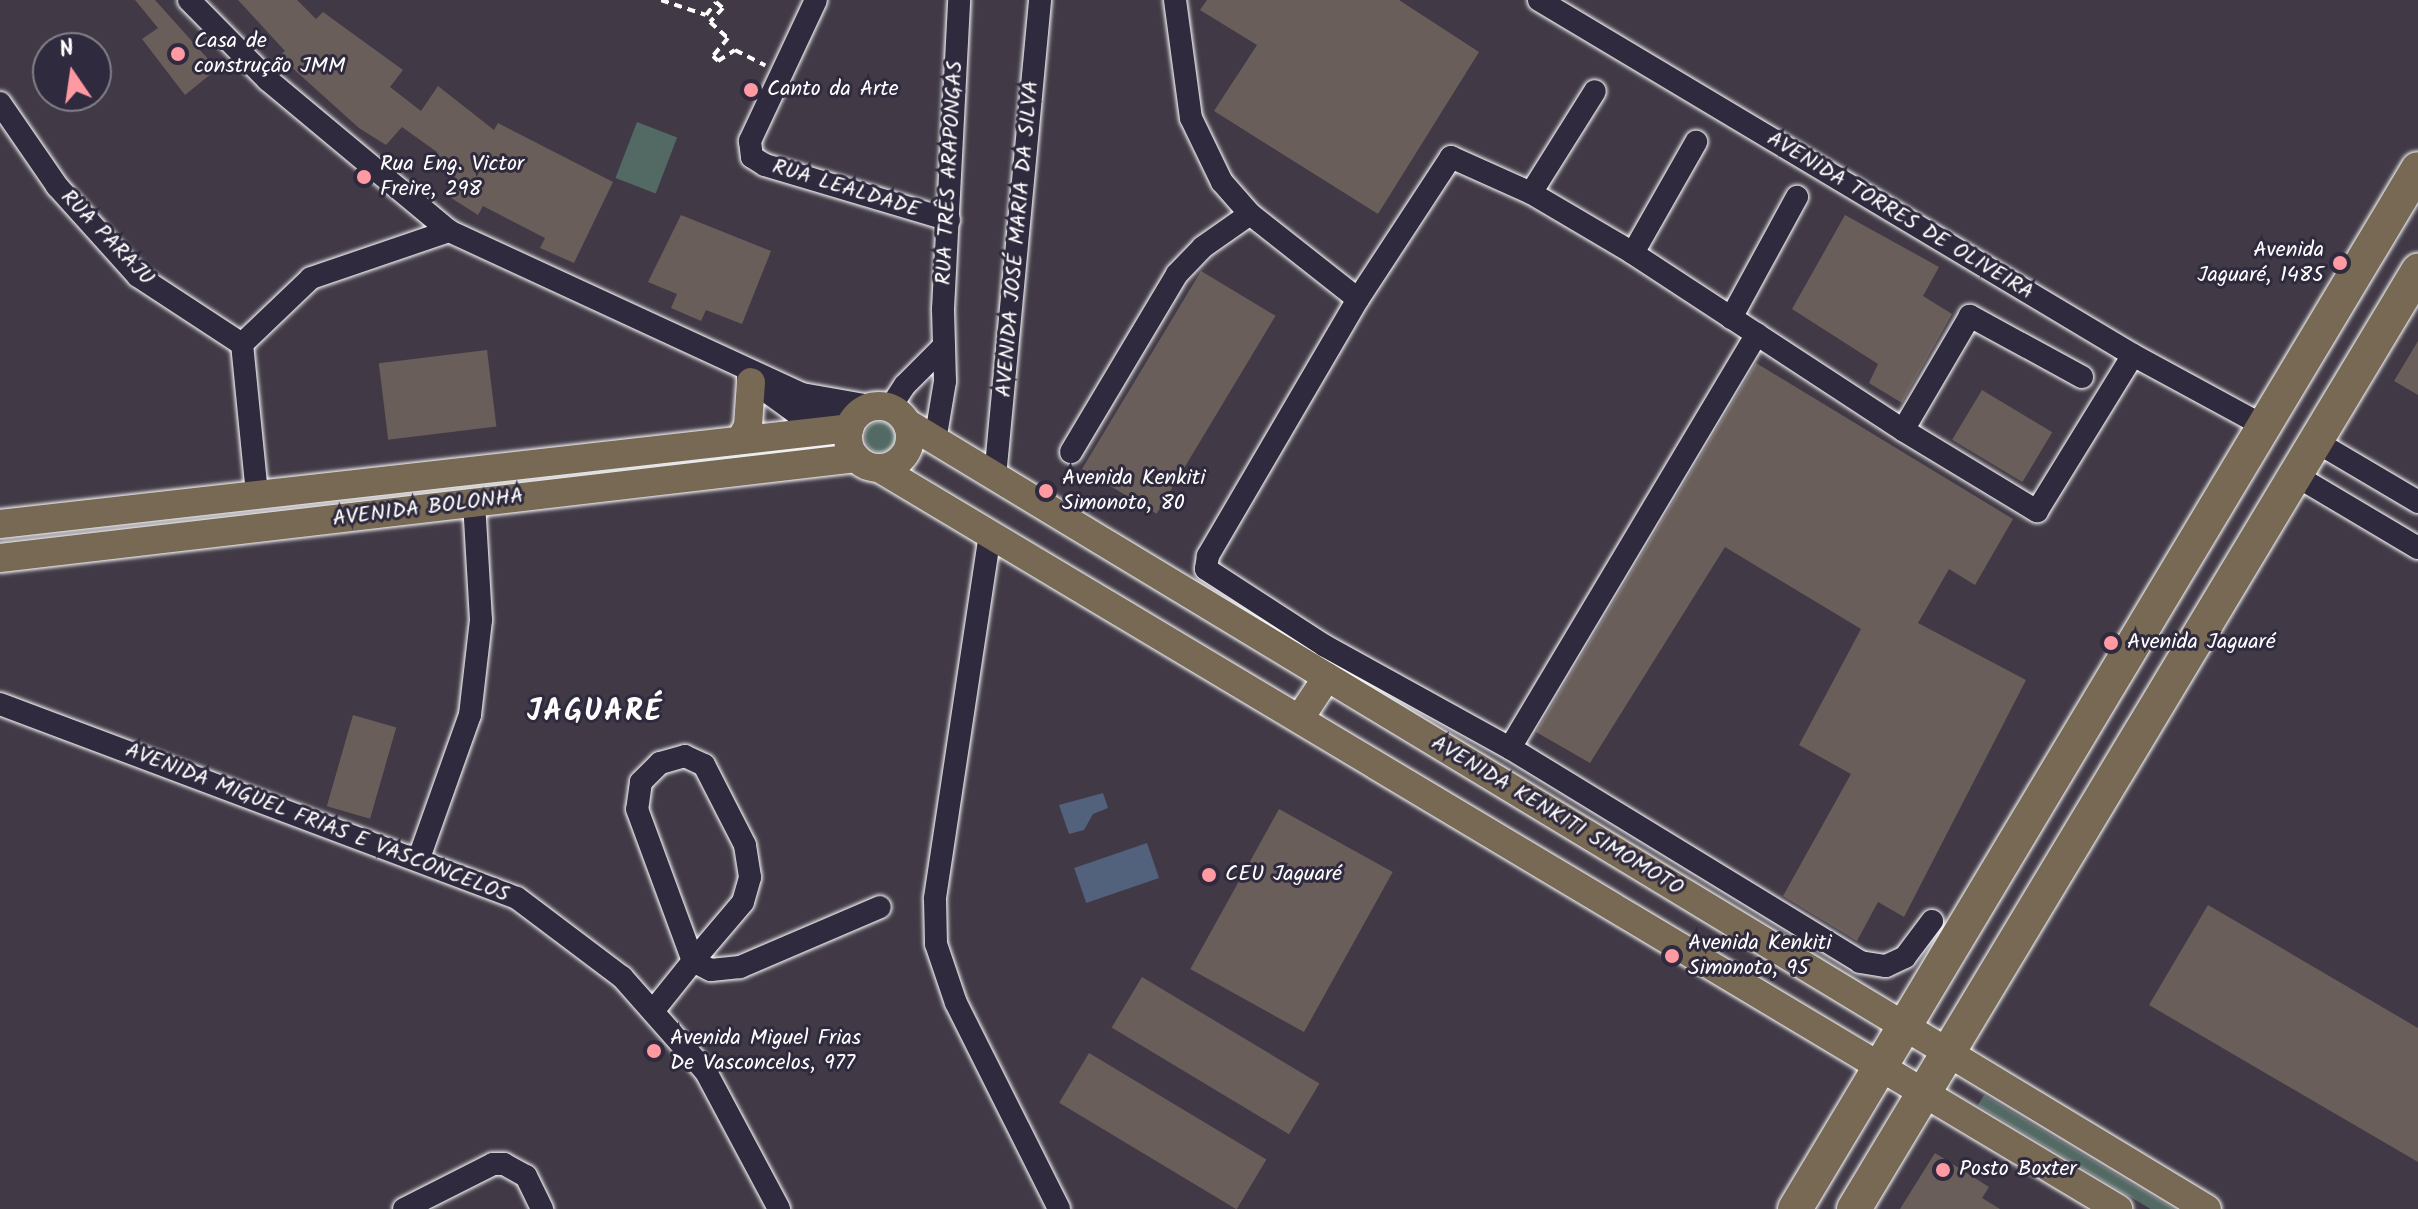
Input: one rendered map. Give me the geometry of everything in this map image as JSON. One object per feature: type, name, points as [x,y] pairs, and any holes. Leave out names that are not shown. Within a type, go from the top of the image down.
[{"type":"highway","points":[[1795,1209],[2418,169]]},
{"type":"highway","points":[[1854,1209],[2418,271]]},
{"type":"main road","points":[[742,437],[748,426],[751,382]]},
{"type":"main road","name":"AVENIDA KENKITI SIMOMOTO","points":[[891,413],[2207,1209]]},
{"type":"main road","points":[[868,463],[904,455],[911,439],[891,413],[850,426],[868,463],[1300,718],[2118,1209]]},
{"type":"main road","name":"AVENIDA BOLONHA","points":[[0,524],[850,426]]},
{"type":"main road","name":"AVENIDA BOLONHA","points":[[0,558],[474,502],[868,463]]},
{"type":"main road","points":[[1300,718],[1327,677]]},
{"type":"street","points":[[189,0],[268,80],[449,231],[730,360],[818,399],[891,413],[905,385],[944,346]]},
{"type":"street","points":[[781,72],[816,0]]},
{"type":"street","name":"RUA TRÊS ARAPONGAS","points":[[944,346],[959,0]]},
{"type":"street","name":"AVENIDA JOSÉ MARIA DA SILVA","points":[[995,477],[1040,0]]},
{"type":"street","points":[[1175,0],[1191,118],[1222,182],[1250,214],[1358,299]]},
{"type":"street","name":"AVENIDA TORRES DE OLIVEIRA","points":[[1539,0],[2133,355],[2264,426]]},
{"type":"street","name":"RUA LEALDADE","points":[[781,72],[749,149],[765,165],[949,220]]},
{"type":"street","points":[[1531,193],[1595,91]]},
{"type":"street","name":"RUA PARAJU","points":[[0,103],[57,186],[138,276],[242,344]]},
{"type":"street","points":[[1633,253],[1696,142]]},
{"type":"street","points":[[1932,921],[1905,957],[1886,966],[1860,962],[1510,748],[1325,646],[1206,569],[1208,556],[1358,299],[1447,158],[1531,193],[1633,253],[1903,430],[2037,511],[2133,355]]},
{"type":"street","points":[[1731,318],[1797,197]]},
{"type":"street","points":[[1071,452],[1177,274],[1203,247],[1250,214]]},
{"type":"street","points":[[257,494],[242,344],[311,278],[449,231]]},
{"type":"street","points":[[1903,430],[1965,317],[2082,377]]},
{"type":"street","points":[[1510,748],[1757,334]]},
{"type":"street","points":[[935,441],[945,381],[944,346]]},
{"type":"street","points":[[730,360],[751,382],[795,412],[850,426]]},
{"type":"street","points":[[2315,441],[2418,502]]},
{"type":"street","points":[[2295,475],[2418,548]]},
{"type":"street","points":[[419,858],[470,715],[481,620],[474,502]]},
{"type":"street","points":[[990,534],[935,899],[936,944],[956,1003],[1059,1209]]},
{"type":"street","name":"AVENIDA MIGUEL FRIAS E VASCONCELOS","points":[[0,704],[419,858],[517,898],[622,977],[706,1072],[779,1209]]},
{"type":"street","points":[[653,1011],[693,961],[743,902],[750,877],[745,845],[704,765],[685,756],[660,763],[641,782],[637,809],[693,961],[711,970],[740,967],[880,907]]},
{"type":"street","points":[[404,1209],[493,1164],[504,1164],[526,1176],[542,1209]]},
{"type":"path","points":[[661,0],[706,15],[716,2],[723,8],[710,22],[728,38],[713,56],[718,61],[735,50],[781,72]]},
{"type":"green space","points":[[637,122],[677,137],[656,193],[615,178]]},
{"type":"green space","points":[[880,422],[891,426],[895,437],[891,448],[880,452],[869,448],[865,437],[869,426]]},
{"type":"green space","points":[[1984,1095],[2174,1209],[2150,1209],[1978,1105]]},
{"type":"water","points":[[1103,793],[1108,808],[1093,814],[1084,830],[1069,834],[1059,805]]},
{"type":"water","points":[[1147,843],[1159,878],[1086,903],[1074,868]]},
{"type":"building","name":"Casa de construção JMM","points":[[135,0],[155,0],[217,69],[185,95],[142,39],[158,28]]},
{"type":"building","points":[[238,0],[297,0],[316,19],[323,12],[403,70],[390,87],[421,111],[438,86],[494,130],[498,123],[613,182],[574,263],[540,248],[545,238],[483,206],[478,215],[448,196],[458,181],[431,160],[437,152],[402,127],[386,145],[359,128],[279,56],[285,51]]},
{"type":"building","points":[[1207,0],[1399,0],[1479,52],[1378,214],[1214,111],[1257,45],[1200,10]]},
{"type":"building","points":[[681,215],[771,251],[742,324],[706,310],[701,321],[671,308],[677,294],[648,282]]},
{"type":"building","points":[[1845,215],[1939,267],[1923,296],[1952,314],[1902,403],[1869,383],[1878,364],[1792,309]]},
{"type":"building","points":[[1201,271],[1276,316],[1157,514],[1082,469]]},
{"type":"building","points":[[2418,341],[2418,395],[2394,381]]},
{"type":"building","points":[[487,350],[496,426],[388,440],[379,363]]},
{"type":"building","points":[[1756,363],[2013,519],[1975,585],[1949,569],[1918,623],[2026,680],[1904,917],[1878,902],[1857,941],[1783,896],[1851,774],[1799,745],[1861,629],[1725,547],[1590,763],[1536,732]]},
{"type":"building","points":[[1982,390],[2052,432],[2022,482],[1952,440]]},
{"type":"building","points":[[353,715],[396,727],[370,819],[327,806]]},
{"type":"building","points":[[1279,809],[1393,872],[1304,1032],[1190,969]]},
{"type":"building","points":[[2208,905],[2418,1028],[2418,1162],[2149,1005]]},
{"type":"building","points":[[1142,977],[1319,1084],[1289,1134],[1112,1028]]},
{"type":"building","points":[[1089,1053],[1266,1160],[1236,1209],[1059,1103]]},
{"type":"building","name":"Posto Boxter","points":[[1935,1153],[1989,1187],[1982,1198],[2000,1209],[1900,1209]]},
{"type":"place","name":"Casa de construção JMM","points":[[178,54]]},
{"type":"place","name":"Canto da Arte","points":[[751,90]]},
{"type":"place","name":"Rua Eng. Victor Freire, 298","points":[[364,177]]},
{"type":"place","name":"Avenida Jaguaré, 1485","points":[[2340,263]]},
{"type":"place","name":"Avenida Kenkiti Simonoto, 80","points":[[1046,491]]},
{"type":"place","name":"Avenida Jaguaré","points":[[2111,643]]},
{"type":"place","name":"CEU Jaguaré","points":[[1209,875]]},
{"type":"place","name":"Avenida Kenkiti Simonoto, 95","points":[[1672,956]]},
{"type":"place","name":"Avenida Miguel Frias De Vasconcelos, 977","points":[[654,1051]]},
{"type":"place","name":"Posto Boxter","points":[[1943,1170]]},
{"type":"district","name":"JAGUARÉ","points":[[595,712]]}]
